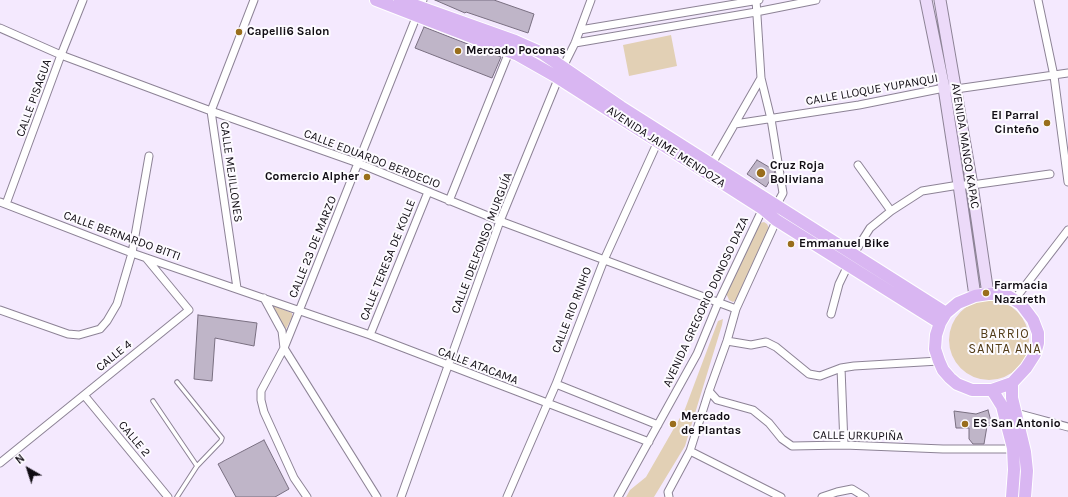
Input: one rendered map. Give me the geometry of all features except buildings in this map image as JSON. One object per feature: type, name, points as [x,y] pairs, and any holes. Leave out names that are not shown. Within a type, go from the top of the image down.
[{"type":"main road","name":"AVENIDA JAIME MENDOZA","points":[[376,0],[420,8],[509,52],[561,73],[709,168],[772,206],[850,260],[943,318]]},
{"type":"main road","name":"AVENIDA JAIME MENDOZA","points":[[400,0],[515,41],[542,53],[561,73]]},
{"type":"main road","name":"AVENIDA MANCO KAPAC","points":[[926,0],[944,88],[975,296]]},
{"type":"main road","name":"AVENIDA MANCO KAPAC","points":[[940,0],[972,185],[988,294]]},
{"type":"main road","name":"AVENIDA JAIME MENDOZA","points":[[772,206],[776,220],[850,260]]},
{"type":"main road","points":[[988,294],[1001,294],[1015,299],[1021,304],[1033,320],[1038,333],[1038,343],[1035,354],[1026,368],[1012,383],[992,390],[972,390],[958,384],[950,378],[939,361],[936,349],[936,335],[943,318],[958,303],[975,296],[988,294]]},
{"type":"main road","points":[[1012,383],[1012,398],[1025,452],[1027,471],[1025,497]]},
{"type":"main road","points":[[992,390],[1002,406],[1013,448],[1014,470],[1012,497]]},
{"type":"street","name":"CALLE PISAGUA","points":[[3,203],[83,0]]},
{"type":"street","name":"CALLE MEJILLONES","points":[[237,288],[211,111],[254,0]]},
{"type":"street","name":"CALLE IDELFONSO MURGUÍA","points":[[401,497],[500,221],[561,73],[575,43],[591,0]]},
{"type":"street","points":[[580,30],[757,0],[756,12],[761,78],[771,119],[783,193],[772,206],[776,220],[736,309],[727,341],[690,451],[668,492],[669,497]]},
{"type":"street","points":[[575,43],[756,12],[816,0]]},
{"type":"street","points":[[1038,0],[1054,76],[1068,182]]},
{"type":"street","name":"CALLE 23 DE MARZO","points":[[307,497],[294,478],[264,412],[261,400],[261,391],[284,348],[420,8]]},
{"type":"street","name":"CALLE EDUARDO BERDECIO","points":[[0,28],[61,55],[211,111],[358,163],[500,221],[736,309]]},
{"type":"street","points":[[449,200],[509,52]]},
{"type":"street","name":"CALLE LLOQUE YUPANQUI","points":[[735,124],[859,105],[944,88],[956,89],[1068,73]]},
{"type":"street","points":[[709,168],[761,78]]},
{"type":"street","name":"CALLE RIO RINHO","points":[[507,497],[556,384],[604,260],[660,137]]},
{"type":"street","points":[[0,310],[68,334],[79,336],[100,329],[107,321],[117,304],[132,253],[149,156]]},
{"type":"street","points":[[858,165],[891,211]]},
{"type":"street","points":[[831,314],[837,290],[850,260],[870,228],[891,211],[922,192],[959,185],[972,185],[1050,174]]},
{"type":"street","name":"CALLE TERESA DE KOLLE","points":[[370,335],[428,192]]},
{"type":"street","name":"CALLE BERNARDO BITTI","points":[[3,203],[145,258],[237,288]]},
{"type":"street","name":"AVENIDA GREGORIO DONOSO DAZA","points":[[618,497],[696,354],[718,303],[772,206]]},
{"type":"street","points":[[1015,299],[1068,230]]},
{"type":"street","name":"CALLE 4","points":[[0,463],[188,310],[145,258]]},
{"type":"street","points":[[237,288],[299,311]]},
{"type":"street","points":[[264,298],[282,331],[284,348],[377,497]]},
{"type":"street","name":"CALLE ATACAMA","points":[[299,311],[370,335],[649,442]]},
{"type":"street","points":[[727,341],[751,345],[766,342],[776,347],[809,374],[820,376],[841,368],[854,366],[939,361]]},
{"type":"street","points":[[841,368],[844,446]]},
{"type":"street","points":[[556,384],[658,425]]},
{"type":"street","name":"CALLE URKUPIÑA","points":[[709,392],[718,400],[752,410],[769,423],[782,438],[792,446],[942,449],[1013,448],[1025,452]]},
{"type":"street","name":"CALLE 2","points":[[84,395],[168,497]]},
{"type":"street","points":[[1016,413],[1068,427]]},
{"type":"street","points":[[690,451],[781,497]]},
{"type":"street","points":[[822,497],[852,489],[865,497]]},
{"type":"lane","points":[[177,382],[222,438],[221,441],[197,466],[177,497]]},
{"type":"lane","points":[[153,401],[197,466]]},
{"type":"shaded area","points":[[671,35],[677,66],[629,76],[623,45]]},
{"type":"shaded area","points":[[764,222],[769,228],[736,300],[733,302],[729,300],[726,293],[760,223]]},
{"type":"shaded area","points":[[981,300],[997,300],[1018,311],[1029,332],[1029,348],[1018,369],[997,380],[981,380],[967,374],[960,369],[955,362],[949,348],[949,332],[955,318],[960,311],[967,306]]},
{"type":"shaded area","points":[[271,305],[292,313],[292,317],[286,329]]},
{"type":"shaded area","points":[[723,319],[685,446],[654,497],[626,497],[630,490],[646,477],[685,409],[718,321]]},
{"type":"place","name":"Capelli6 Salon","points":[[239,32]]},
{"type":"place","name":"Mercado Poconas","points":[[458,51]]},
{"type":"place","name":"El Parral Cinteño","points":[[1047,123]]},
{"type":"place","name":"Cruz Roja Boliviana","points":[[761,173]]},
{"type":"place","name":"Comercio Alpher","points":[[367,177]]},
{"type":"place","name":"Emmanuel Bike","points":[[791,244]]},
{"type":"place","name":"Farmacia Nazareth","points":[[986,293]]},
{"type":"place","name":"Mercado de Plantas","points":[[673,424]]},
{"type":"place","name":"ES San Antonio","points":[[965,424]]},
{"type":"district","name":"BARRIO SANTA ANA","points":[[1005,342]]}]
